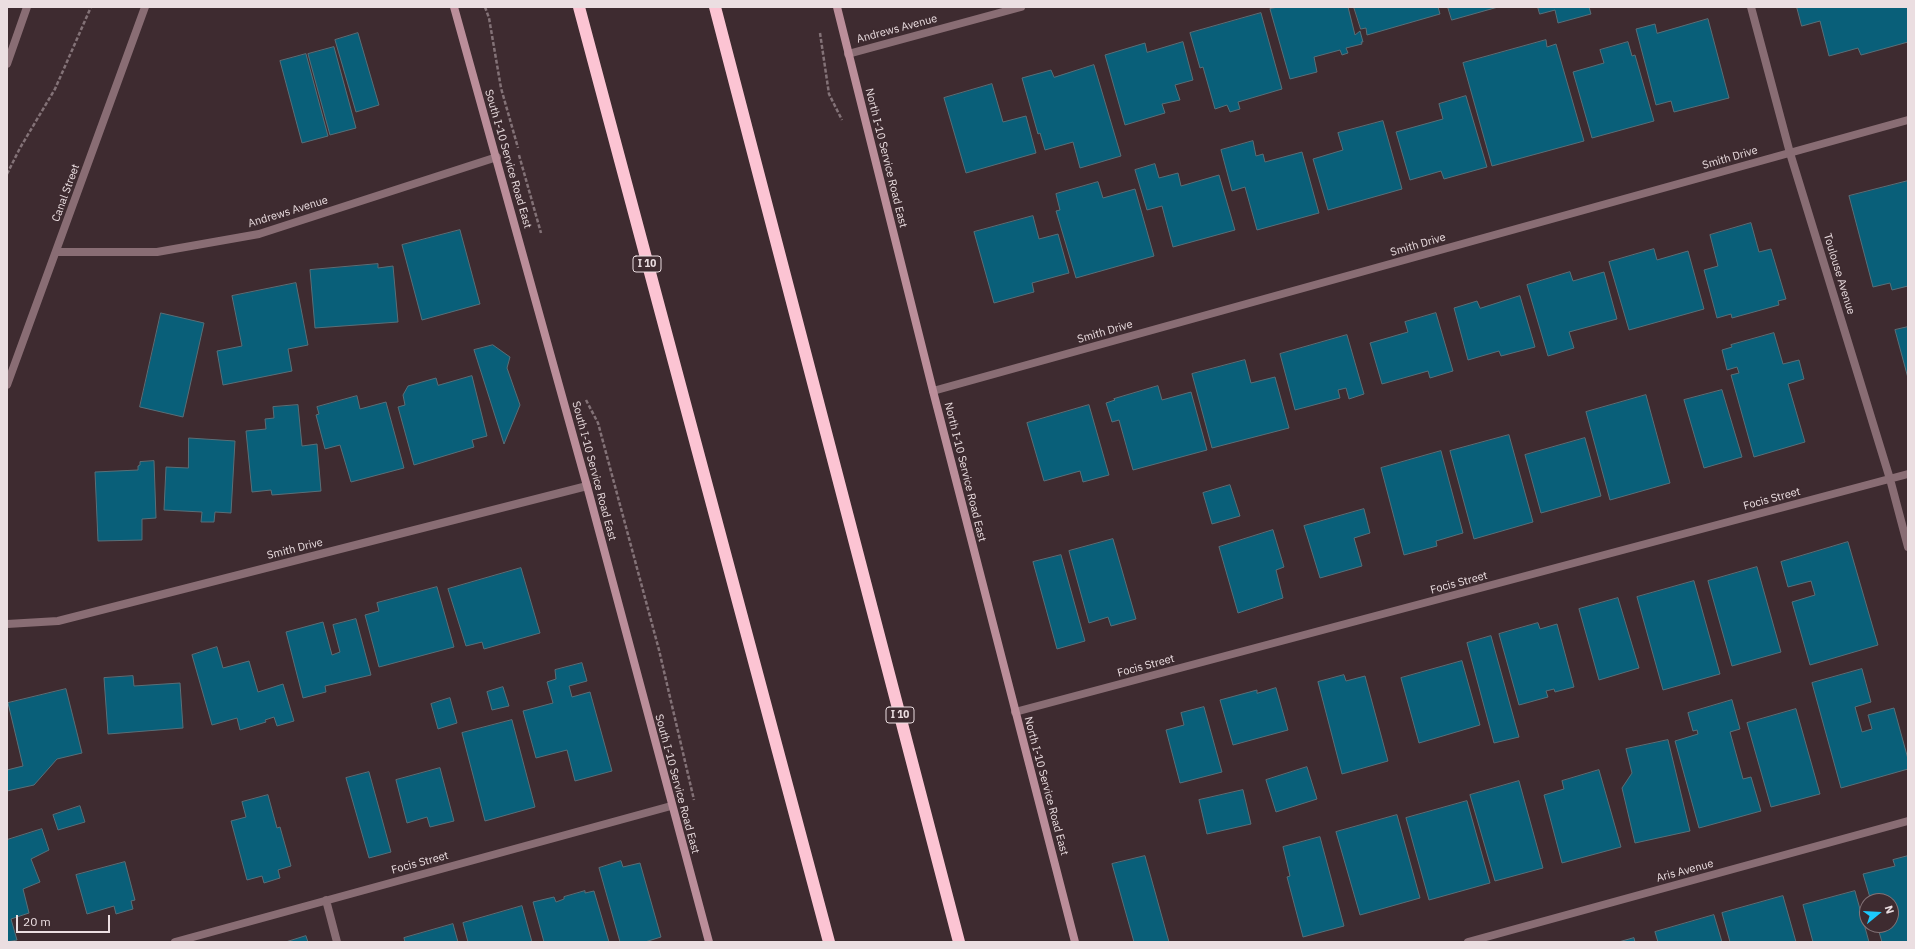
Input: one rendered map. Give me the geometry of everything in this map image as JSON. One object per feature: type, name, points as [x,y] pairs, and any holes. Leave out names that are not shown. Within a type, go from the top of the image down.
[{"type":"highway","name":"I 10","points":[[579,7],[829,942]]},
{"type":"highway","name":"I 10","points":[[715,7],[959,942]]},
{"type":"street","points":[[7,64],[27,7]]},
{"type":"street","name":"Canal Street","points":[[7,385],[145,7]]},
{"type":"street","name":"South I-10 Service Road East","points":[[454,7],[587,486],[709,942]]},
{"type":"street","name":"North I-10 Service Road East","points":[[837,7],[933,391],[1075,942]]},
{"type":"street","name":"Andrews Avenue","points":[[848,54],[1021,7]]},
{"type":"street","name":"Toulouse Avenue","points":[[1751,7],[1790,153],[1890,479],[1908,547]]},
{"type":"street","name":"Smith Drive","points":[[933,391],[1908,120]]},
{"type":"street","name":"Andrews Avenue","points":[[56,252],[157,252],[259,234],[496,157]]},
{"type":"street","name":"Focis Street","points":[[1015,712],[1908,474]]},
{"type":"street","name":"Smith Drive","points":[[7,624],[58,621],[587,486]]},
{"type":"street","name":"Focis Street","points":[[175,942],[672,806]]},
{"type":"street","name":"Aris Avenue","points":[[1468,942],[1908,821]]},
{"type":"street","points":[[326,900],[337,942]]},
{"type":"path","points":[[7,174],[20,148],[56,89],[91,7]]},
{"type":"path","points":[[485,7],[489,18],[501,88],[542,240]]},
{"type":"path","points":[[586,399],[598,423],[659,650],[693,789],[695,804]]},
{"type":"building","points":[[1278,7],[1348,7],[1355,35],[1360,31],[1363,42],[1361,42],[1362,44],[1346,48],[1348,53],[1342,55],[1340,50],[1314,57],[1317,72],[1290,79],[1270,9]]},
{"type":"building","points":[[1354,7],[1438,7],[1440,14],[1367,35],[1366,28],[1361,29]]},
{"type":"building","points":[[1448,7],[1498,7],[1452,20]]},
{"type":"building","points":[[1538,7],[1589,7],[1591,14],[1558,23],[1555,10],[1540,14]]},
{"type":"building","points":[[1797,7],[1908,7],[1908,42],[1861,55],[1858,48],[1829,56],[1820,21],[1802,26]]},
{"type":"building","points":[[1261,13],[1282,89],[1238,102],[1240,109],[1230,112],[1227,105],[1215,109],[1203,67],[1200,68],[1190,33]]},
{"type":"building","points":[[1708,19],[1729,98],[1674,112],[1671,101],[1656,105],[1636,29],[1655,24],[1657,33]]},
{"type":"building","points":[[358,33],[379,105],[356,112],[335,40]]},
{"type":"building","points":[[1546,40],[1547,47],[1556,44],[1584,141],[1492,166],[1463,63]]},
{"type":"building","points":[[1183,42],[1193,80],[1175,85],[1180,100],[1162,104],[1165,113],[1125,125],[1105,55],[1145,43],[1147,52]]},
{"type":"building","points":[[1628,42],[1632,56],[1635,55],[1654,121],[1592,138],[1573,72],[1604,63],[1600,50]]},
{"type":"building","points":[[334,47],[356,128],[330,135],[308,54]]},
{"type":"building","points":[[306,54],[328,136],[302,143],[280,61]]},
{"type":"building","points":[[1094,65],[1121,156],[1080,168],[1073,142],[1045,150],[1040,133],[1038,134],[1022,78],[1051,70],[1054,77]]},
{"type":"building","points":[[992,84],[1003,122],[1026,116],[1036,153],[966,173],[944,98]]},
{"type":"building","points":[[1466,96],[1487,167],[1444,179],[1441,171],[1410,180],[1396,132],[1443,119],[1439,104]]},
{"type":"building","points":[[1383,121],[1402,189],[1328,210],[1313,159],[1343,150],[1338,133]]},
{"type":"building","points":[[1253,141],[1256,156],[1263,154],[1265,162],[1302,152],[1319,213],[1257,230],[1245,187],[1232,191],[1221,150]]},
{"type":"building","points":[[1155,164],[1159,178],[1178,173],[1181,186],[1219,175],[1235,230],[1173,247],[1162,206],[1147,210],[1135,170]]},
{"type":"building","points":[[1908,181],[1908,286],[1892,290],[1890,283],[1873,287],[1849,196]]},
{"type":"building","points":[[1098,182],[1103,198],[1135,189],[1154,256],[1076,278],[1056,211],[1060,210],[1056,194]]},
{"type":"building","points":[[1033,216],[1039,239],[1058,234],[1069,273],[1032,283],[1034,292],[994,303],[974,232]]},
{"type":"building","points":[[1751,223],[1759,252],[1771,249],[1786,299],[1778,301],[1779,305],[1732,318],[1731,314],[1717,318],[1704,270],[1718,266],[1710,235]]},
{"type":"building","points":[[460,230],[480,304],[422,320],[402,245]]},
{"type":"building","points":[[1654,249],[1657,260],[1688,251],[1704,309],[1629,330],[1609,262]]},
{"type":"building","points":[[378,264],[378,268],[393,266],[398,322],[315,328],[310,270]]},
{"type":"building","points":[[1570,272],[1573,281],[1604,272],[1617,319],[1569,332],[1574,348],[1548,356],[1527,285]]},
{"type":"building","points":[[296,283],[308,345],[288,349],[292,371],[223,385],[217,351],[242,346],[232,296]]},
{"type":"building","points":[[1520,296],[1535,347],[1501,356],[1499,351],[1468,360],[1454,308],[1477,301],[1480,308]]},
{"type":"building","points":[[161,313],[204,323],[183,417],[140,407]]},
{"type":"building","points":[[1436,313],[1453,371],[1430,378],[1428,371],[1382,384],[1370,343],[1408,332],[1405,322]]},
{"type":"building","points":[[1908,327],[1908,378],[1895,330]]},
{"type":"building","points":[[1774,333],[1783,364],[1799,360],[1804,379],[1788,384],[1805,442],[1754,457],[1731,375],[1739,373],[1737,367],[1727,370],[1722,350],[1732,347],[1731,345]]},
{"type":"building","points":[[1347,335],[1364,394],[1349,399],[1346,388],[1338,390],[1340,398],[1295,410],[1280,354]]},
{"type":"building","points":[[493,345],[510,357],[507,368],[520,405],[504,444],[474,350]]},
{"type":"building","points":[[1245,360],[1251,383],[1275,377],[1289,428],[1212,448],[1192,374]]},
{"type":"building","points":[[472,376],[487,436],[472,440],[474,447],[414,465],[398,407],[405,405],[403,395],[408,386],[436,378],[438,385]]},
{"type":"building","points":[[1158,386],[1162,400],[1191,392],[1207,450],[1133,470],[1119,420],[1112,422],[1106,403],[1115,400],[1114,399]]},
{"type":"building","points":[[1722,390],[1742,457],[1704,468],[1684,400]]},
{"type":"building","points":[[1646,395],[1670,483],[1610,500],[1586,412]]},
{"type":"building","points":[[357,396],[360,409],[386,402],[404,468],[351,482],[340,445],[325,449],[316,415],[319,414],[317,407]]},
{"type":"building","points":[[298,405],[302,446],[317,444],[321,491],[272,495],[271,490],[252,492],[246,431],[266,429],[265,419],[274,418],[273,407]]},
{"type":"building","points":[[1089,405],[1109,475],[1083,482],[1080,471],[1044,481],[1027,423]]},
{"type":"building","points":[[1509,435],[1533,522],[1474,539],[1450,451]]},
{"type":"building","points":[[189,438],[235,441],[231,513],[215,512],[214,522],[201,522],[202,512],[164,510],[166,467],[188,468]]},
{"type":"building","points":[[1585,438],[1601,496],[1541,513],[1525,455]]},
{"type":"building","points":[[1441,451],[1463,533],[1436,541],[1437,546],[1404,555],[1381,468]]},
{"type":"building","points":[[154,461],[156,518],[142,519],[142,540],[98,541],[95,472],[138,470],[140,462]]},
{"type":"building","points":[[1230,485],[1240,516],[1212,524],[1203,493]]},
{"type":"building","points":[[1364,509],[1370,533],[1354,538],[1362,566],[1320,578],[1304,526]]},
{"type":"building","points":[[1273,530],[1284,567],[1276,570],[1283,598],[1238,613],[1219,547]]},
{"type":"building","points":[[1113,539],[1136,619],[1111,626],[1108,617],[1089,623],[1069,551]]},
{"type":"building","points":[[1848,542],[1878,645],[1810,665],[1792,602],[1815,595],[1811,581],[1788,587],[1781,562]]},
{"type":"building","points":[[1061,555],[1085,641],[1057,649],[1033,562]]},
{"type":"building","points":[[1757,567],[1781,652],[1732,666],[1708,581]]},
{"type":"building","points":[[521,568],[540,633],[484,649],[482,642],[466,646],[448,589]]},
{"type":"building","points":[[1694,581],[1720,674],[1663,690],[1637,597]]},
{"type":"building","points":[[437,587],[454,647],[379,667],[365,615],[379,611],[377,603]]},
{"type":"building","points":[[1618,598],[1639,668],[1599,680],[1579,609]]},
{"type":"building","points":[[356,619],[371,675],[325,686],[326,692],[303,698],[286,632],[323,622],[332,655],[340,652],[333,625]]},
{"type":"building","points":[[1538,623],[1540,629],[1557,624],[1574,687],[1555,692],[1554,689],[1546,691],[1548,697],[1519,705],[1499,634]]},
{"type":"building","points":[[1491,636],[1519,737],[1494,743],[1467,643]]},
{"type":"building","points":[[217,647],[223,668],[249,661],[258,692],[283,684],[294,721],[277,726],[274,717],[265,720],[266,722],[240,730],[237,718],[212,725],[192,655]]},
{"type":"building","points":[[1462,661],[1480,725],[1419,743],[1401,678]]},
{"type":"building","points":[[582,663],[587,681],[569,686],[572,697],[590,692],[612,771],[575,781],[567,750],[536,758],[523,711],[553,703],[547,682],[556,679],[555,670]]},
{"type":"building","points":[[1862,669],[1871,702],[1855,707],[1862,732],[1872,729],[1868,715],[1894,708],[1908,759],[1908,769],[1841,788],[1812,683]]},
{"type":"building","points":[[1344,675],[1346,681],[1365,676],[1388,761],[1342,774],[1318,682]]},
{"type":"building","points":[[133,676],[134,686],[180,683],[183,728],[108,734],[104,678]]},
{"type":"building","points":[[503,687],[509,706],[492,710],[487,692]]},
{"type":"building","points":[[1276,688],[1288,730],[1233,745],[1220,700],[1257,690],[1257,693]]},
{"type":"building","points":[[66,689],[82,753],[57,759],[34,785],[7,791],[7,770],[23,766],[8,703]]},
{"type":"building","points":[[450,698],[457,723],[438,729],[431,704]]},
{"type":"building","points":[[1732,700],[1740,729],[1730,732],[1743,779],[1751,777],[1761,811],[1699,828],[1675,741],[1698,734],[1697,730],[1693,731],[1688,713]]},
{"type":"building","points":[[1204,707],[1222,772],[1180,783],[1166,730],[1184,725],[1181,713]]},
{"type":"building","points":[[1796,709],[1820,794],[1771,807],[1747,723]]},
{"type":"building","points":[[512,720],[535,807],[485,821],[462,733]]},
{"type":"building","points":[[1668,740],[1690,831],[1635,843],[1622,788],[1632,773],[1626,749]]},
{"type":"building","points":[[1307,767],[1317,799],[1276,812],[1266,780]]},
{"type":"building","points":[[440,768],[454,821],[430,827],[427,817],[407,823],[396,780]]},
{"type":"building","points":[[1599,770],[1621,847],[1562,863],[1544,795],[1564,789],[1562,781]]},
{"type":"building","points":[[369,772],[391,852],[369,858],[346,778]]},
{"type":"building","points":[[1519,781],[1543,868],[1495,881],[1470,795]]},
{"type":"building","points":[[1243,790],[1251,824],[1207,834],[1199,800]]},
{"type":"building","points":[[268,795],[277,828],[280,827],[291,866],[278,870],[280,878],[264,883],[262,876],[247,880],[231,821],[246,817],[242,802]]},
{"type":"building","points":[[1467,801],[1490,883],[1429,900],[1406,818]]},
{"type":"building","points":[[80,806],[85,822],[58,830],[53,815]]},
{"type":"building","points":[[1397,815],[1420,898],[1360,915],[1336,832]]},
{"type":"building","points":[[42,829],[49,850],[31,859],[40,882],[23,889],[29,913],[11,919],[17,940],[7,942],[7,840]]},
{"type":"building","points":[[1320,837],[1344,926],[1303,937],[1287,877],[1290,876],[1283,847]]},
{"type":"building","points":[[1145,856],[1169,942],[1134,942],[1112,864]]},
{"type":"building","points":[[1908,856],[1908,942],[1882,942],[1879,933],[1899,933],[1899,893],[1869,893],[1863,874],[1895,866],[1893,860]]},
{"type":"building","points":[[621,861],[623,867],[640,863],[661,937],[645,942],[620,942],[599,868]]},
{"type":"building","points":[[125,862],[135,900],[131,901],[133,909],[116,914],[114,906],[87,914],[76,875]]},
{"type":"building","points":[[585,891],[585,893],[594,891],[609,942],[544,942],[533,902],[554,897],[556,902],[564,899],[564,897]]},
{"type":"building","points":[[1855,891],[1859,906],[1859,933],[1867,933],[1869,942],[1813,942],[1803,905]]},
{"type":"building","points":[[1783,896],[1796,942],[1730,942],[1722,913]]},
{"type":"building","points":[[522,906],[532,942],[468,942],[463,923]]},
{"type":"building","points":[[1714,915],[1722,942],[1658,942],[1655,932]]},
{"type":"building","points":[[453,924],[458,942],[405,942],[404,938]]},
{"type":"building","points":[[306,936],[308,942],[286,942]]},
{"type":"building","points":[[1634,938],[1635,942],[1619,942]]}]
